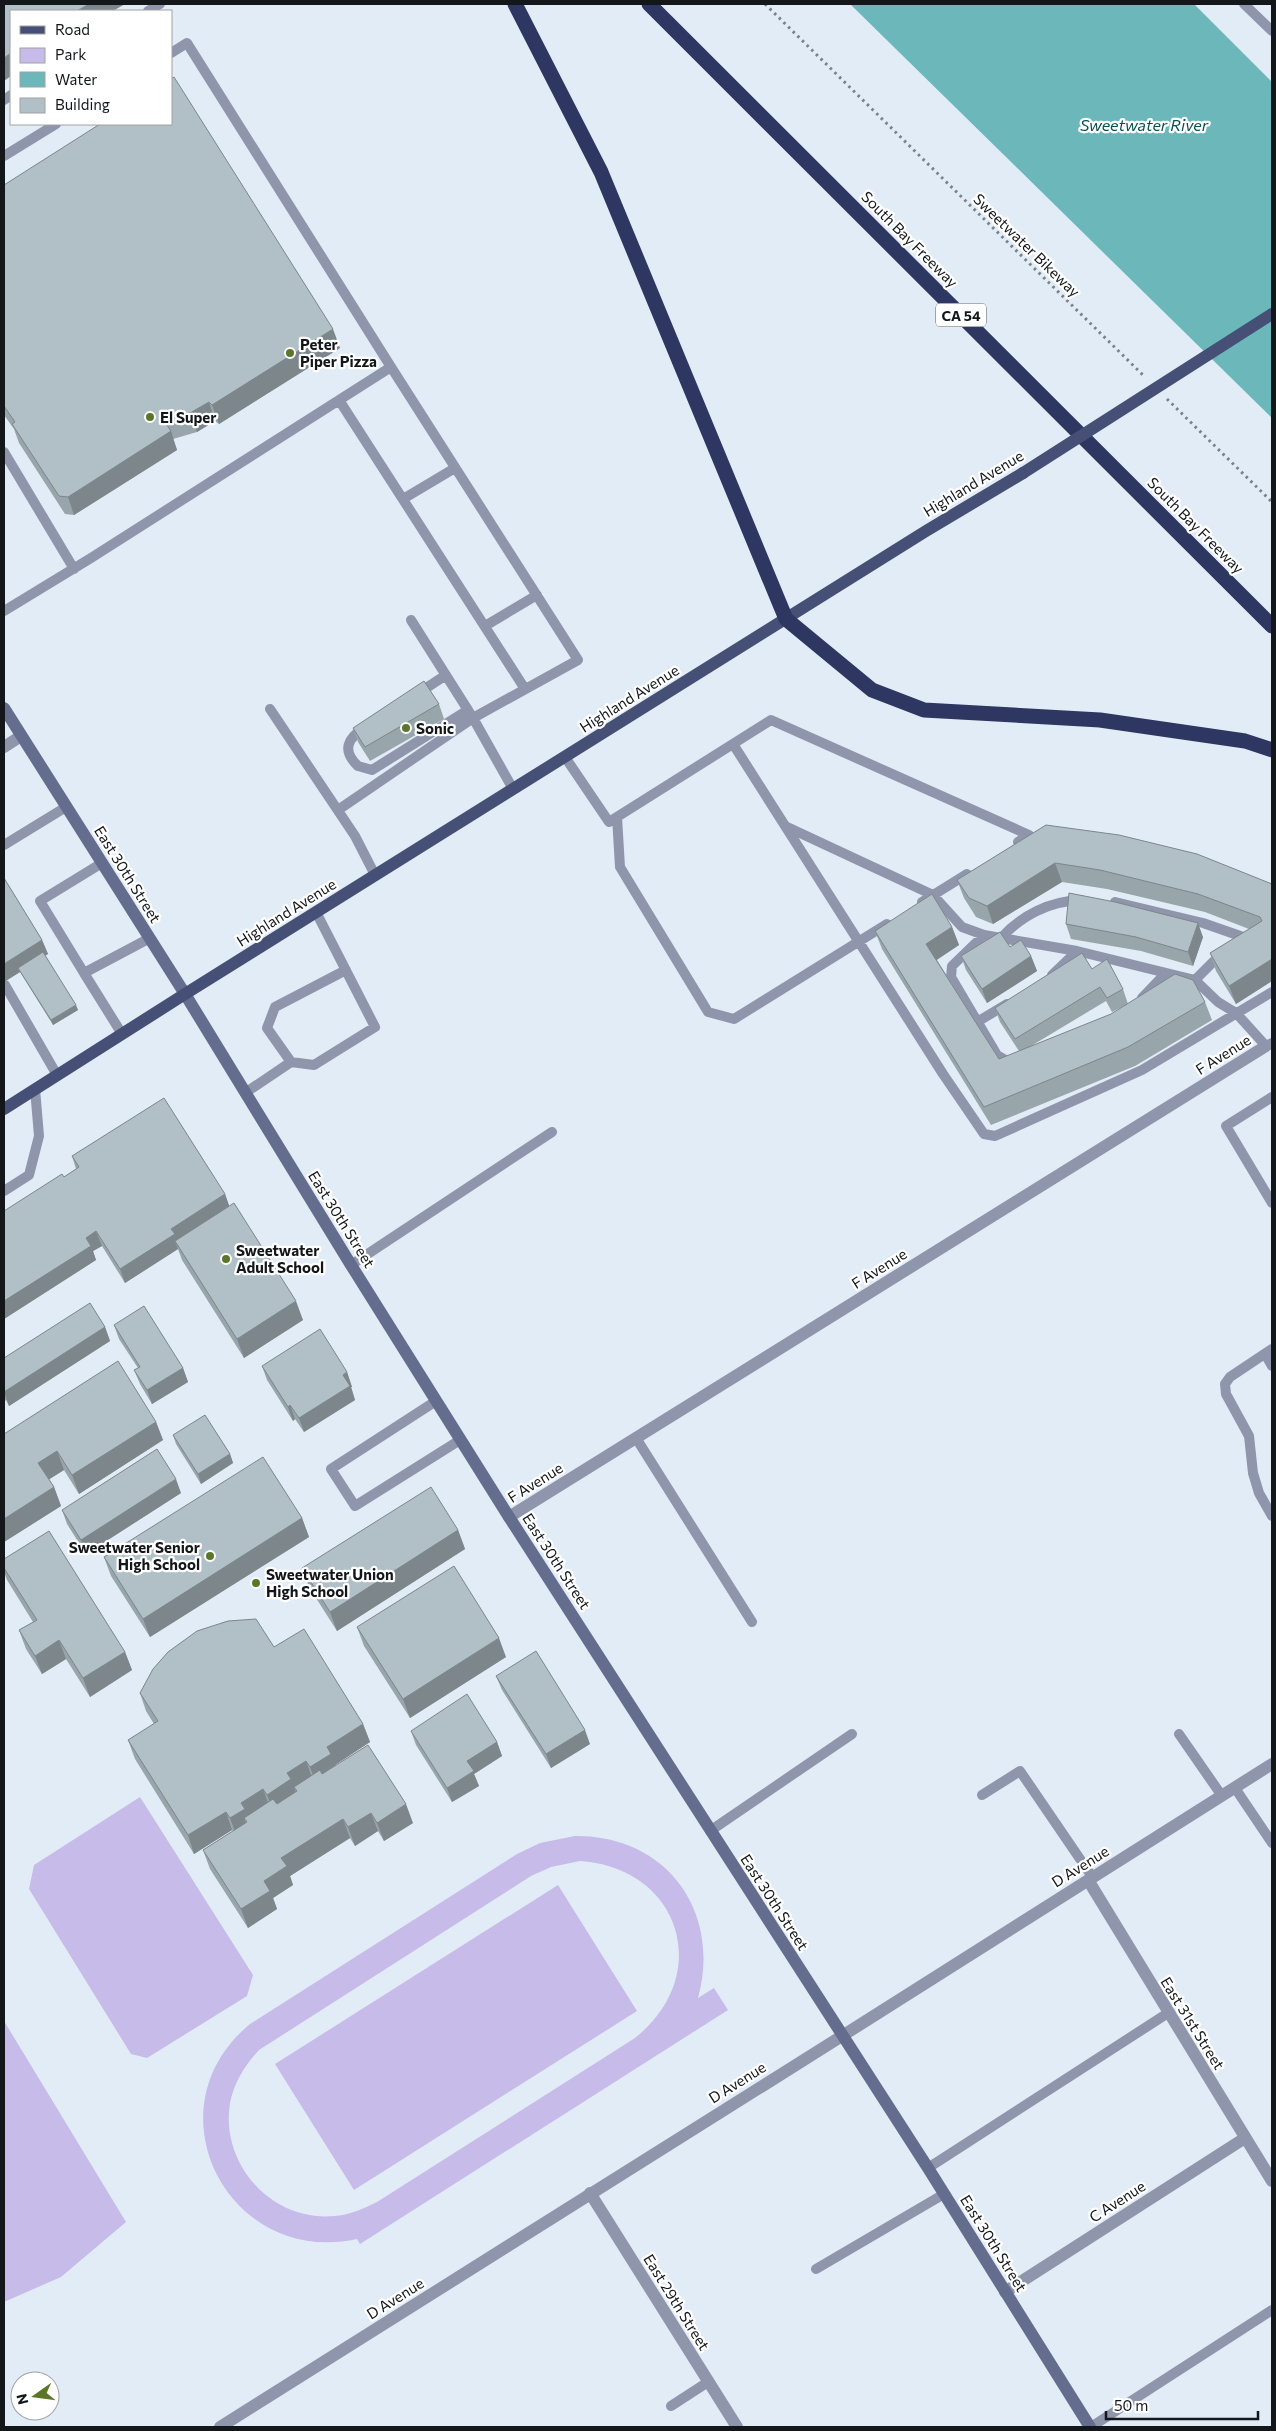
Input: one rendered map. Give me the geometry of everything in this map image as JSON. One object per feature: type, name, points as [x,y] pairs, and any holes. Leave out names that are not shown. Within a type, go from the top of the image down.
[{"type":"highway","points":[[515,4],[601,172],[786,619],[872,690],[924,710],[1100,720],[1245,741],[1272,750]]},
{"type":"highway","name":"South Bay Freeway","points":[[650,4],[1272,626]]},
{"type":"main road","name":"Highland Avenue","points":[[4,1107],[926,530],[993,492],[1272,314]]},
{"type":"main road","name":"East 30th Street","points":[[4,708],[185,994],[460,1440],[710,1832],[928,2168],[1090,2427]]},
{"type":"street","points":[[4,747],[21,736]]},
{"type":"street","name":"F Avenue","points":[[509,1517],[1269,1044]]},
{"type":"street","name":"D Avenue","points":[[220,2427],[1272,1764]]},
{"type":"street","name":"East 31st Street","points":[[1090,1879],[1168,2013],[1271,2176]]},
{"type":"street","name":"C Avenue","points":[[1005,2292],[1246,2138]]},
{"type":"street","name":"East 29th Street","points":[[590,2193],[737,2427]]},
{"type":"lane","points":[[1244,4],[1272,31]]},
{"type":"lane","points":[[172,51],[187,43],[578,660],[525,689],[471,714],[377,767],[367,770],[354,762],[348,743],[352,736],[375,721]]},
{"type":"lane","points":[[4,156],[54,125]]},
{"type":"lane","points":[[4,611],[391,367]]},
{"type":"lane","points":[[339,400],[525,689]]},
{"type":"lane","points":[[4,452],[74,568]]},
{"type":"lane","points":[[403,499],[456,468]]},
{"type":"lane","points":[[485,626],[536,595]]},
{"type":"lane","points":[[411,620],[471,714],[513,789]]},
{"type":"lane","points":[[406,700],[446,675]]},
{"type":"lane","points":[[270,709],[338,810],[375,875]]},
{"type":"lane","points":[[338,810],[471,714]]},
{"type":"lane","points":[[565,757],[608,822],[771,720],[1034,836],[1005,850]]},
{"type":"lane","points":[[733,744],[858,942],[984,1134],[995,1136],[1142,1070],[1272,992]]},
{"type":"lane","points":[[4,845],[66,807]]},
{"type":"lane","points":[[617,817],[620,867],[708,1012],[734,1019],[900,916]]},
{"type":"lane","points":[[784,825],[933,895],[962,927],[984,935],[1077,951],[1195,980],[1218,1002],[1236,1013],[1269,1044]]},
{"type":"lane","points":[[102,863],[40,901],[122,1034]]},
{"type":"lane","points":[[916,905],[973,870]]},
{"type":"lane","points":[[1001,938],[1024,918],[1043,908],[1063,901],[1099,900],[1203,923],[1250,938],[1213,962],[1195,980]]},
{"type":"lane","points":[[246,1093],[291,1062],[314,1065],[375,1027],[316,912]]},
{"type":"lane","points":[[984,935],[952,966],[950,977],[997,1055],[1009,1064],[1018,1064],[1026,1060]]},
{"type":"lane","points":[[84,973],[150,938]]},
{"type":"lane","points":[[1044,982],[1077,951]]},
{"type":"lane","points":[[291,1062],[267,1028],[275,1007],[346,970]]},
{"type":"lane","points":[[1137,1003],[1165,974]]},
{"type":"lane","points":[[5,985],[57,1075]]},
{"type":"lane","points":[[977,1022],[1019,997]]},
{"type":"lane","points":[[4,1191],[29,1175],[39,1136],[35,1089]]},
{"type":"lane","points":[[1272,1097],[1226,1126],[1272,1203]]},
{"type":"lane","points":[[351,1265],[552,1132]]},
{"type":"lane","points":[[1272,1366],[1268,1352],[1230,1376],[1225,1384],[1226,1394],[1249,1436],[1253,1473],[1259,1493],[1272,1516]]},
{"type":"lane","points":[[436,1401],[331,1469],[355,1506],[460,1440]]},
{"type":"lane","points":[[636,1438],[752,1622]]},
{"type":"lane","points":[[710,1832],[852,1734]]},
{"type":"lane","points":[[1179,1734],[1222,1796]]},
{"type":"lane","points":[[982,1795],[1020,1770],[1090,1879]]},
{"type":"lane","points":[[1235,1788],[1272,1842]]},
{"type":"lane","points":[[928,2168],[1168,2013]]},
{"type":"lane","points":[[816,2269],[944,2194]]},
{"type":"lane","points":[[1090,2427],[1272,2310]]},
{"type":"lane","points":[[671,2406],[708,2382]]},
{"type":"path","name":"Sweetwater Bikeway","points":[[765,4],[1146,377]]},
{"type":"path","points":[[1167,398],[1272,502]]},
{"type":"green space","points":[[140,1797],[253,1975],[247,1996],[147,2058],[131,2054],[29,1889],[34,1865]]},
{"type":"green space","points":[[575,1836],[607,1839],[636,1849],[660,1864],[680,1884],[694,1908],[702,1936],[703,1966],[698,1998],[714,1988],[728,2010],[360,2244],[357,2239],[311,2241],[271,2229],[239,2206],[216,2174],[205,2137],[205,2097],[220,2059],[250,2024],[517,1854],[540,1843]],"holes":[[[580,1861],[615,1868],[642,1883],[663,1903],[675,1928],[679,1956],[674,1985],[659,2013],[635,2038],[377,2202],[351,2213],[334,2216],[311,2215],[290,2209],[271,2199],[255,2185],[242,2167],[233,2147],[229,2126],[230,2103],[234,2088],[245,2068],[259,2050],[531,1876],[551,1867]]]},
{"type":"green space","points":[[558,1885],[637,2011],[354,2190],[275,2064]]},
{"type":"green space","points":[[4,2021],[126,2222],[61,2277],[4,2302]]},
{"type":"water","name":"Sweetwater River","points":[[850,4],[1194,4],[1272,82],[1272,418]]},
{"type":"building","points":[[4,4],[89,4],[79,10],[10,10],[10,54],[4,58]]},
{"type":"building","points":[[174,77],[333,329],[212,405],[209,402],[190,413],[164,421],[171,431],[68,497],[59,496],[12,424],[15,422],[4,406],[4,185],[98,125],[172,125],[172,78]]},
{"type":"building","points":[[424,681],[439,704],[365,747],[353,728]]},
{"type":"building","points":[[1046,825],[1119,835],[1197,854],[1272,884],[1272,959],[1229,986],[1210,953],[1262,921],[1260,917],[1198,894],[1100,870],[1055,863],[987,906],[969,898],[957,880]]},
{"type":"building","points":[[4,878],[42,940],[4,964]]},
{"type":"building","points":[[1069,893],[1115,902],[1198,923],[1188,952],[1136,937],[1066,924]]},
{"type":"building","points":[[932,894],[952,927],[926,944],[999,1059],[1111,1014],[1175,974],[1193,980],[1205,1002],[1128,1047],[984,1107],[875,931]]},
{"type":"building","points":[[1000,932],[1010,947],[1021,940],[1031,956],[982,989],[961,956]]},
{"type":"building","points":[[43,952],[76,1005],[51,1020],[18,968]]},
{"type":"building","points":[[1082,953],[1092,969],[1107,959],[1123,989],[1107,998],[1100,987],[1015,1039],[995,1008]]},
{"type":"building","points":[[164,1098],[225,1194],[171,1229],[175,1234],[120,1269],[96,1231],[86,1238],[91,1246],[4,1301],[4,1211],[62,1174],[64,1177],[79,1167],[72,1156]]},
{"type":"building","points":[[234,1203],[296,1301],[237,1339],[175,1241]]},
{"type":"building","points":[[90,1303],[105,1327],[4,1392],[4,1358]]},
{"type":"building","points":[[144,1306],[183,1368],[147,1390],[134,1370],[140,1367],[114,1325]]},
{"type":"building","points":[[320,1329],[347,1372],[343,1375],[350,1386],[299,1418],[290,1405],[288,1407],[262,1366]]},
{"type":"building","points":[[118,1361],[156,1422],[72,1475],[57,1451],[38,1463],[54,1487],[4,1519],[4,1434]]},
{"type":"building","points":[[205,1415],[230,1454],[198,1474],[173,1435]]},
{"type":"building","points":[[157,1449],[176,1479],[81,1540],[62,1510]]},
{"type":"building","name":"Sweetwater Senior High School","points":[[263,1457],[302,1518],[143,1619],[104,1557]]},
{"type":"building","points":[[431,1487],[458,1530],[330,1612],[302,1568]]},
{"type":"building","points":[[49,1531],[125,1652],[83,1678],[59,1640],[35,1656],[19,1630],[37,1620],[4,1568],[4,1559]]},
{"type":"building","points":[[454,1566],[499,1638],[403,1699],[357,1627]]},
{"type":"building","points":[[256,1619],[274,1647],[304,1629],[363,1724],[327,1747],[331,1754],[310,1767],[306,1761],[287,1773],[291,1779],[267,1795],[263,1789],[241,1803],[245,1809],[230,1818],[226,1812],[188,1835],[128,1740],[158,1721],[140,1693],[153,1669],[168,1652],[197,1631],[228,1621]]},
{"type":"building","points":[[536,1651],[585,1730],[546,1754],[496,1676]]},
{"type":"building","points":[[467,1694],[497,1742],[467,1761],[474,1771],[447,1788],[411,1731]]},
{"type":"building","points":[[368,1745],[406,1804],[377,1823],[371,1813],[348,1827],[343,1819],[281,1858],[287,1866],[264,1881],[270,1891],[241,1909],[203,1850],[247,1822],[244,1818],[273,1799],[277,1804],[297,1791],[294,1787],[320,1770],[322,1774]]},
{"type":"place","name":"Peter Piper Pizza","points":[[290,353]]},
{"type":"place","name":"El Super","points":[[150,417]]},
{"type":"place","name":"Sonic","points":[[406,728]]},
{"type":"place","name":"Sweetwater Adult School","points":[[226,1259]]},
{"type":"place","name":"Sweetwater Senior High School","points":[[210,1556]]},
{"type":"place","name":"Sweetwater Union High School","points":[[256,1583]]}]
